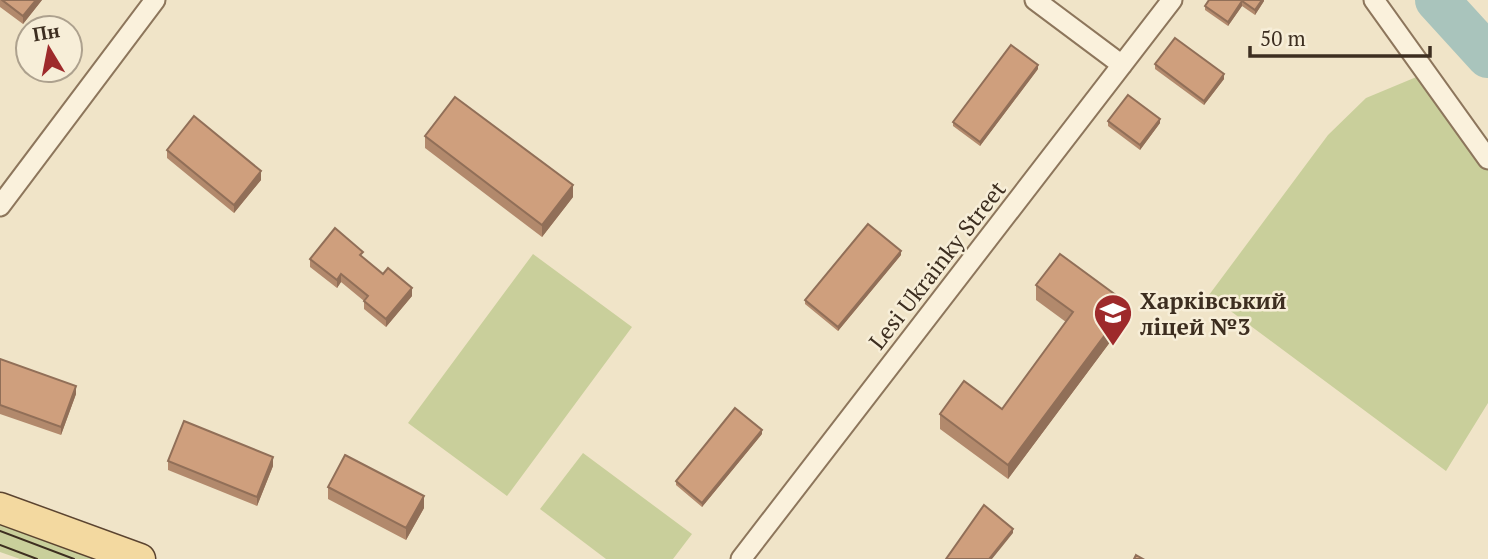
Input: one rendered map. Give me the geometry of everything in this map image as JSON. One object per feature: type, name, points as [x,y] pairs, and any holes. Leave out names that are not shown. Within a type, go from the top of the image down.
[{"type":"main road","points":[[0,508],[140,559]]},
{"type":"street","points":[[0,206],[155,0]]},
{"type":"street","points":[[1035,0],[1122,65]]},
{"type":"street","name":"Lesi Ukrainky Street","points":[[741,559],[1172,0]]},
{"type":"street","points":[[1374,0],[1488,159]]},
{"type":"green space","points":[[1426,73],[1488,159],[1488,403],[1446,471],[1209,295],[1328,135],[1366,98]]},
{"type":"green space","points":[[533,254],[632,327],[507,496],[408,423]]},
{"type":"green space","points":[[583,453],[692,534],[673,559],[606,559],[540,509]]},
{"type":"green space","points":[[0,522],[102,559],[20,559],[0,552]]},
{"type":"building","points":[[2,0],[36,0],[25,14],[20,14]]},
{"type":"building","points":[[1209,0],[1262,0],[1255,10],[1242,1],[1228,22],[1205,6]]},
{"type":"building","points":[[1175,38],[1224,74],[1204,101],[1155,64]]},
{"type":"building","points":[[1011,45],[1038,65],[980,142],[953,122]]},
{"type":"building","points":[[1128,95],[1160,119],[1140,145],[1108,121]]},
{"type":"building","points":[[455,97],[573,185],[542,225],[425,136]]},
{"type":"building","points":[[194,116],[261,171],[234,205],[167,150]]},
{"type":"building","points":[[868,224],[901,251],[838,327],[805,300]]},
{"type":"building","points":[[335,228],[363,252],[360,255],[383,274],[388,268],[412,288],[386,319],[364,301],[368,296],[341,274],[337,280],[310,259]]},
{"type":"building","points":[[1060,254],[1128,304],[1008,465],[940,414],[964,381],[1002,409],[1073,312],[1036,285]]},
{"type":"building","points":[[0,359],[76,386],[61,427],[0,405]]},
{"type":"building","points":[[735,408],[762,430],[702,503],[676,481]]},
{"type":"building","points":[[184,421],[273,457],[257,497],[168,461]]},
{"type":"building","points":[[345,455],[424,496],[406,528],[328,487]]},
{"type":"building","points":[[984,505],[1013,529],[989,559],[946,559]]},
{"type":"waterway","points":[[1437,0],[1488,56]]},
{"type":"tram line","points":[[0,531],[74,559]]},
{"type":"tram line","points":[[0,545],[37,559]]},
{"type":"place","name":"Харківський ліцей №3","points":[[1113,347]]}]
